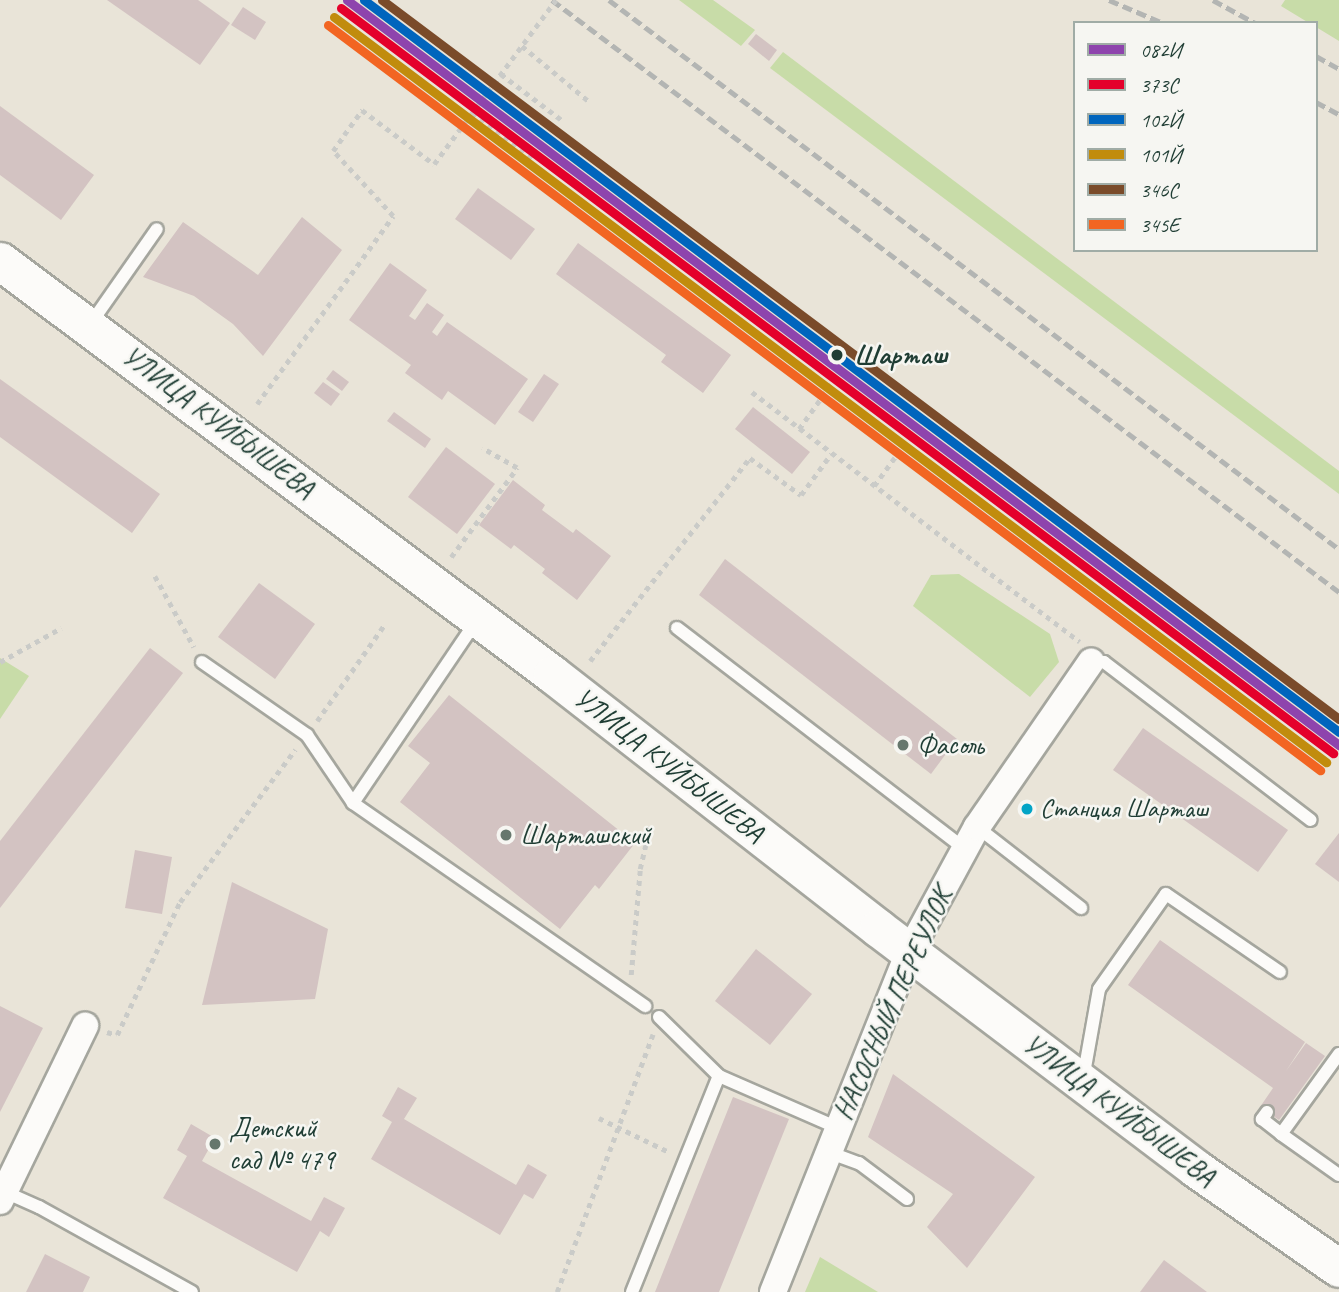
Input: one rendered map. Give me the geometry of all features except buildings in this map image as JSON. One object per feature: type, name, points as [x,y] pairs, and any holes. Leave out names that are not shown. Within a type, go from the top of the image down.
[{"type":"street","name":"УЛИЦА КУЙБЫШЕВА","points":[[0,261],[479,618],[909,952],[1195,1168],[1336,1261]]},
{"type":"street","name":"НАСОСНЫЙ ПЕРЕУЛОК","points":[[773,1292],[909,952],[971,838],[1091,662]]},
{"type":"street","points":[[2,1196],[85,1026]]},
{"type":"lane","points":[[89,327],[157,229]]},
{"type":"lane","points":[[353,803],[479,618]]},
{"type":"lane","points":[[677,628],[971,838],[1081,908]]},
{"type":"lane","points":[[202,662],[307,735],[353,803],[645,1006]]},
{"type":"lane","points":[[1091,662],[1104,662],[1311,820]]},
{"type":"lane","points":[[1082,1082],[1099,989],[1166,894],[1280,972]]},
{"type":"lane","points":[[659,1017],[719,1076],[833,1140],[907,1199]]},
{"type":"lane","points":[[1281,1134],[1339,1055]]},
{"type":"lane","points":[[632,1292],[719,1076]]},
{"type":"lane","points":[[1267,1112],[1262,1119],[1339,1175]]},
{"type":"lane","points":[[2,1196],[39,1207],[192,1292]]},
{"type":"path","points":[[257,404],[393,216],[332,151],[362,110],[434,164],[556,0]]},
{"type":"path","points":[[522,46],[591,103]]},
{"type":"path","points":[[500,74],[563,121]]},
{"type":"path","points":[[472,113],[535,160]]},
{"type":"path","points":[[799,429],[854,352]]},
{"type":"path","points":[[752,392],[1078,638],[1091,662]]},
{"type":"path","points":[[874,486],[930,409]]},
{"type":"path","points":[[451,557],[517,468],[482,447]]},
{"type":"path","points":[[590,661],[750,458],[801,495],[831,454]]},
{"type":"path","points":[[155,576],[202,662]]},
{"type":"path","points":[[85,1026],[117,1035],[180,902],[307,735],[386,624]]},
{"type":"path","points":[[0,662],[61,628]]},
{"type":"path","points":[[630,995],[640,869],[650,827]]},
{"type":"path","points":[[557,1292],[620,1129],[659,1017]]},
{"type":"path","points":[[598,1118],[685,1160]]},
{"type":"green space","points":[[679,0],[713,0],[755,30],[741,46]]},
{"type":"green space","points":[[1285,0],[1339,0],[1339,41],[1318,28],[1318,21],[1306,21],[1281,6]]},
{"type":"green space","points":[[783,52],[1339,471],[1339,494],[770,68]]},
{"type":"green space","points":[[959,574],[1050,634],[1059,662],[1030,697],[913,606],[931,575]]},
{"type":"green space","points":[[0,658],[29,676],[0,719]]},
{"type":"green space","points":[[820,1257],[878,1292],[805,1292]]},
{"type":"railway","points":[[552,0],[1339,592]]},
{"type":"railway","points":[[609,0],[1339,549]]},
{"type":"railway","points":[[1109,0],[1158,21]]},
{"type":"railway","points":[[1213,0],[1251,21]]},
{"type":"railway","points":[[1318,57],[1339,69]]},
{"type":"railway","points":[[1318,103],[1339,114]]},
{"type":"transit line","name":"082И","points":[[347,0],[1339,745]]},
{"type":"transit line","name":"102Й","points":[[364,0],[1339,732]]},
{"type":"transit line","name":"346С","points":[[382,0],[1339,719]]},
{"type":"transit line","name":"373C","points":[[341,8],[1333,753]]},
{"type":"transit line","name":"101Й","points":[[334,17],[1326,762]]},
{"type":"transit line","name":"345Е","points":[[328,25],[1320,770]]},
{"type":"place","name":"Шарташ","points":[[837,355]]},
{"type":"place","name":"Фасоль","points":[[903,745]]},
{"type":"place","name":"Станция Шарташ","points":[[1027,809]]},
{"type":"place","name":"Шарташский","points":[[506,835]]},
{"type":"place","name":"Детский сад № 479","points":[[215,1144]]}]
